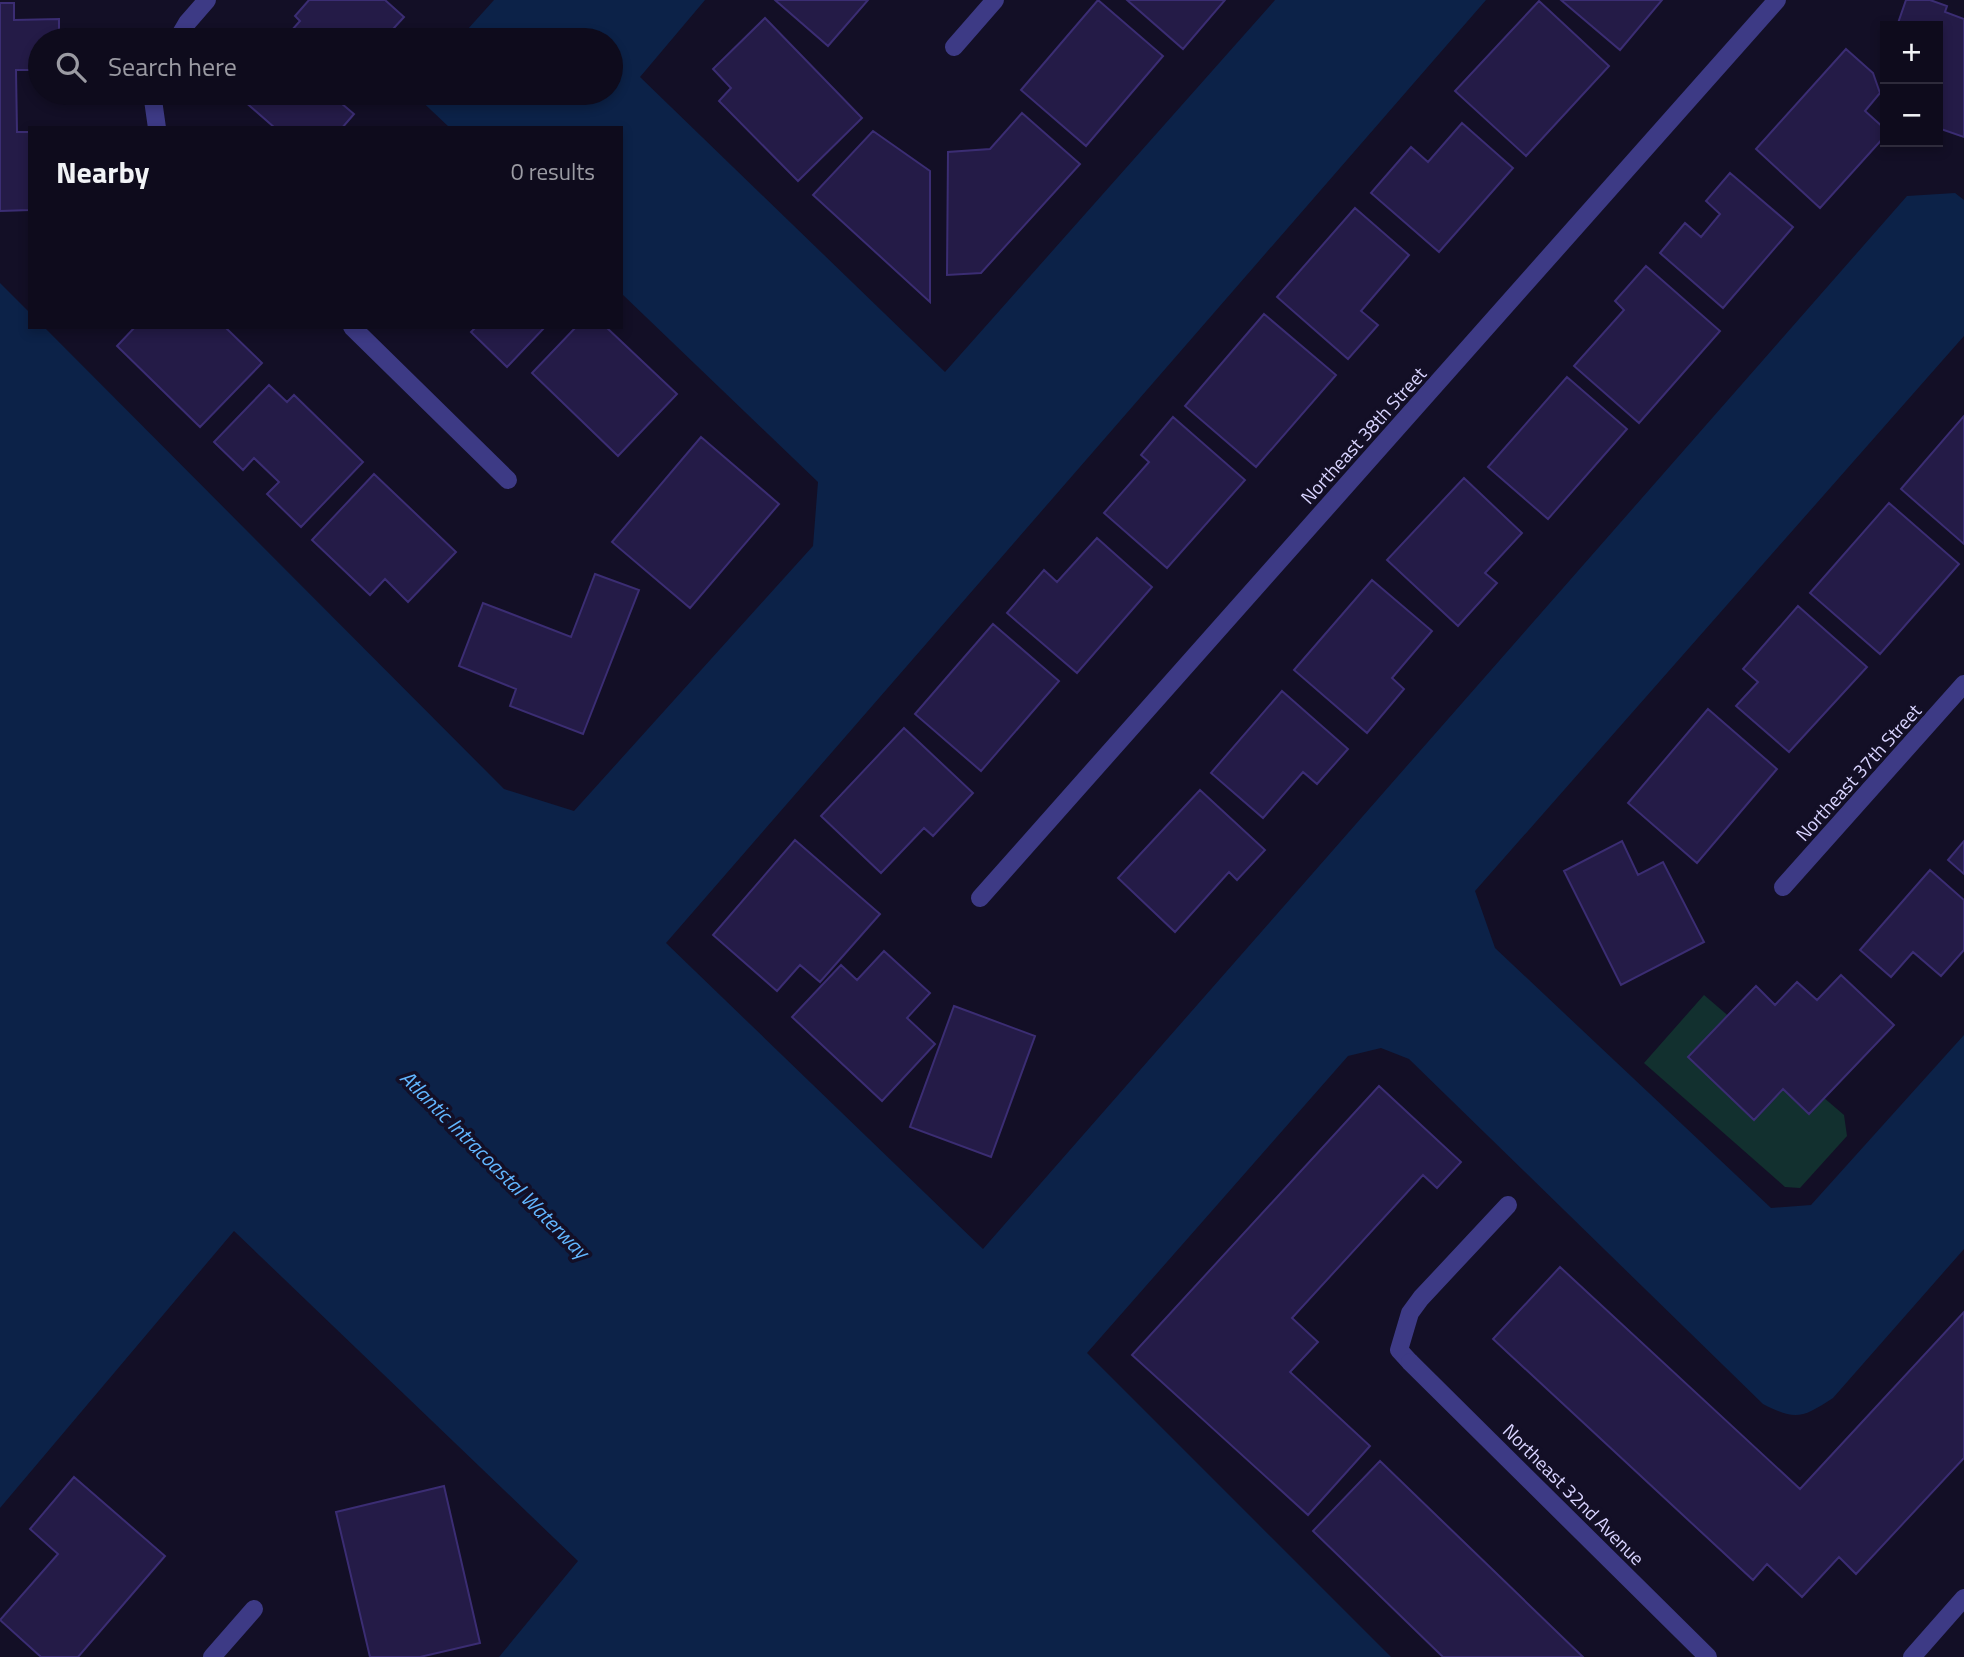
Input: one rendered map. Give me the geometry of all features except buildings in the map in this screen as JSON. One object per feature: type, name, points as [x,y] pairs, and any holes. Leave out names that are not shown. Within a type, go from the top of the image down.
[{"type":"street","points":[[184,28],[206,0]]},
{"type":"street","points":[[954,47],[995,0]]},
{"type":"street","name":"Northeast 38th Street","points":[[980,898],[1777,0]]},
{"type":"street","points":[[154,105],[157,126]]},
{"type":"street","points":[[354,329],[508,480]]},
{"type":"street","name":"Northeast 37th Street","points":[[1783,887],[1964,684]]},
{"type":"street","name":"Northeast 32nd Avenue","points":[[1508,1205],[1410,1313],[1399,1350],[1708,1657]]},
{"type":"street","points":[[1912,1657],[1964,1598]]},
{"type":"street","points":[[212,1657],[254,1609]]},
{"type":"green space","points":[[1704,995],[1844,1115],[1847,1136],[1800,1188],[1785,1187],[1644,1063]]},
{"type":"water","name":"Atlantic Intracoastal Waterway","points":[[494,0],[705,0],[640,77],[945,372],[1275,0],[1486,0],[666,943],[983,1249],[1907,196],[1955,193],[1964,200],[1964,336],[1475,891],[1495,948],[1771,1208],[1811,1205],[1964,1035],[1964,1249],[1833,1398],[1814,1410],[1799,1415],[1784,1413],[1763,1404],[1409,1059],[1381,1048],[1348,1056],[1087,1353],[1391,1657],[499,1657],[578,1561],[234,1231],[0,1508],[0,283],[28,311],[28,329],[46,329],[504,789],[574,811],[813,546],[818,482],[623,295],[623,126],[448,126],[426,105],[623,105],[623,28],[469,28]]}]
